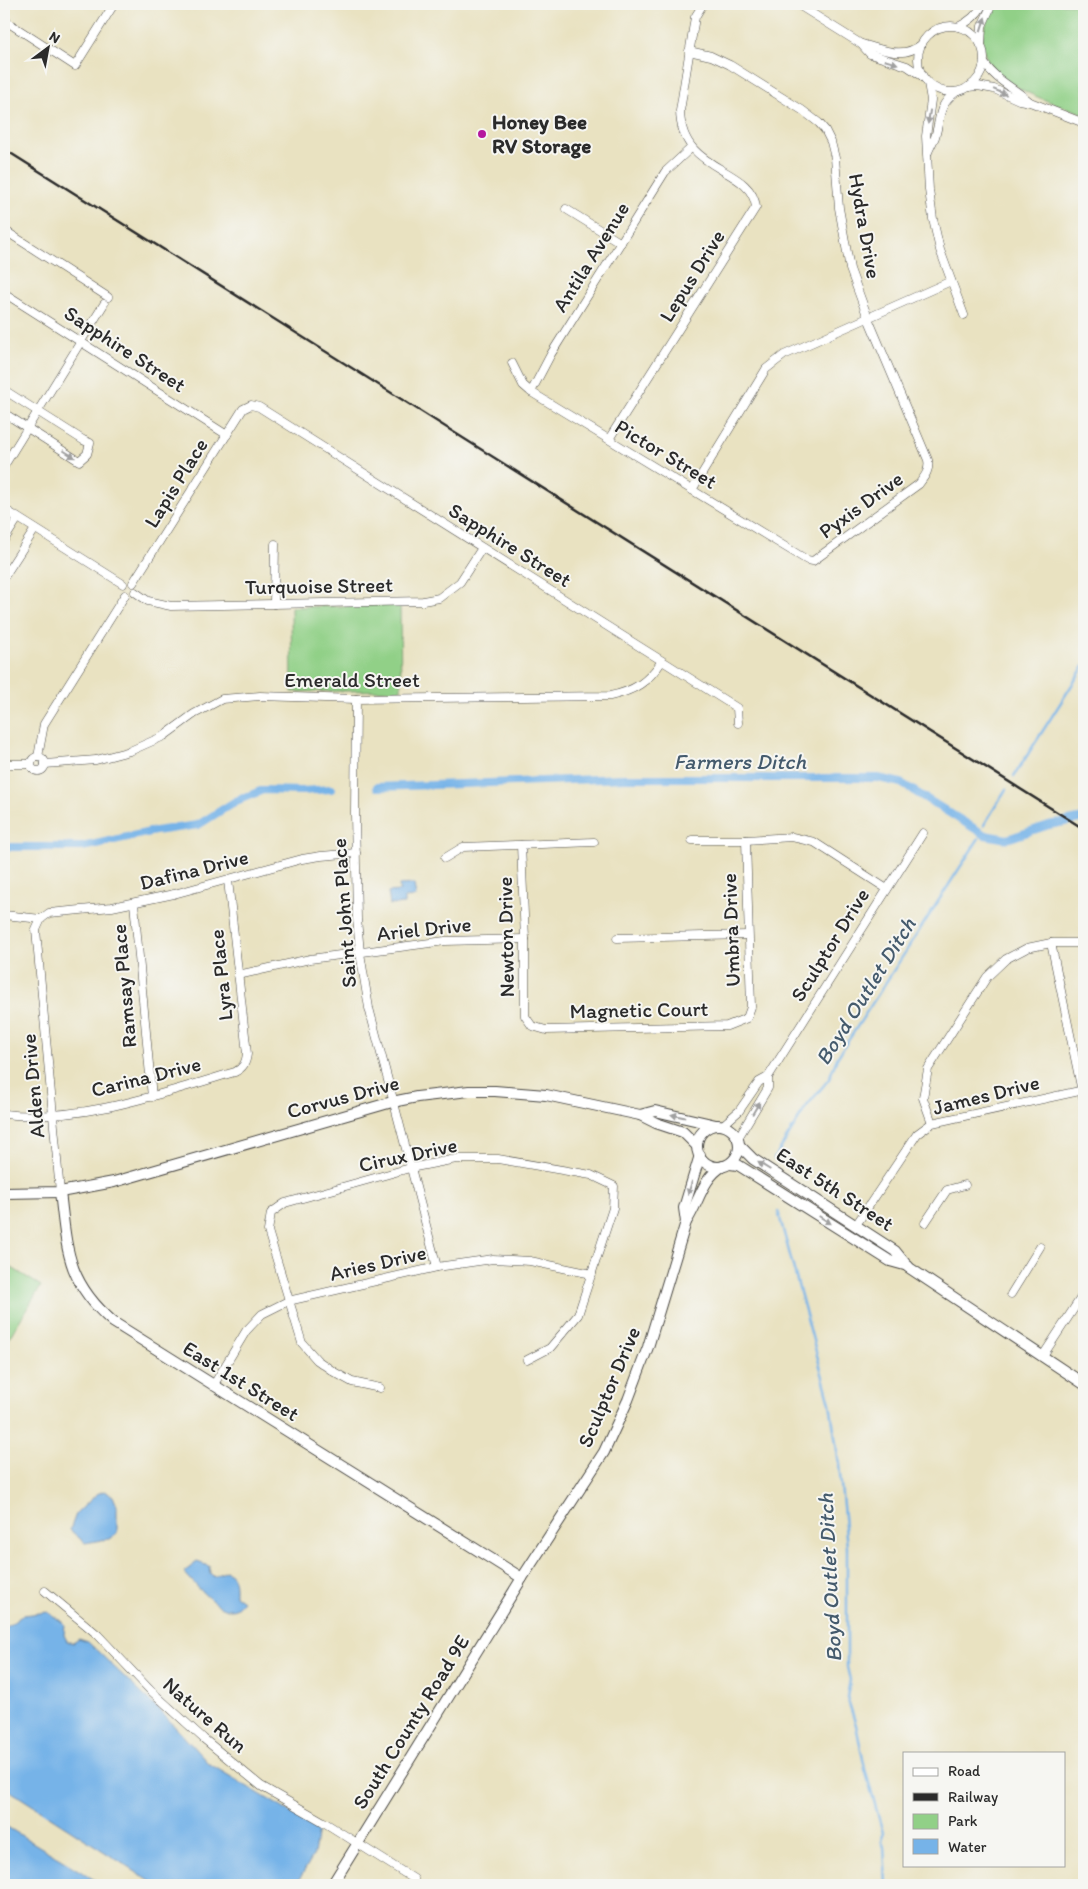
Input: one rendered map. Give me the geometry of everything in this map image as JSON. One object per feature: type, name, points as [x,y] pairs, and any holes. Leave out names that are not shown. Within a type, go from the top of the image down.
[{"type":"street","points":[[4,20],[75,66],[114,4]]},
{"type":"street","points":[[691,148],[680,123],[680,111],[695,17],[703,4]]},
{"type":"street","points":[[797,4],[860,44],[870,54],[907,66],[941,90],[957,91]]},
{"type":"street","points":[[958,27],[978,14],[983,4]]},
{"type":"street","points":[[968,87],[979,77],[984,63],[981,45],[982,26],[992,4]]},
{"type":"street","points":[[860,44],[898,52],[908,52],[922,44],[937,29],[951,26],[958,27],[971,34],[981,45]]},
{"type":"street","points":[[922,44],[918,61],[926,80],[931,100],[926,136],[929,190],[933,219],[940,250],[964,315]]},
{"type":"street","name":"Hydra Drive","points":[[689,51],[711,56],[730,66],[802,110],[825,130],[831,142],[835,158],[839,208],[850,268],[868,318],[928,460],[929,466],[926,475]]},
{"type":"street","points":[[984,63],[999,80],[1020,92],[1030,102]]},
{"type":"street","points":[[928,152],[935,137],[940,112],[950,96],[968,87],[986,87],[1084,123]]},
{"type":"street","name":"Antila Avenue","points":[[531,392],[551,354],[665,172],[691,148]]},
{"type":"street","name":"Lepus Drive","points":[[609,439],[756,207],[755,197],[746,187],[691,148]]},
{"type":"street","points":[[566,209],[621,243]]},
{"type":"street","points":[[4,230],[106,300],[4,466]]},
{"type":"street","points":[[692,490],[766,370],[784,356],[951,281]]},
{"type":"street","name":"Sapphire Street","points":[[4,293],[227,435]]},
{"type":"street","name":"Pictor Street","points":[[512,364],[523,385],[531,392],[807,560],[813,561]]},
{"type":"street","points":[[4,390],[90,443],[87,454],[79,461],[4,413]]},
{"type":"street","name":"Sapphire Street","points":[[251,405],[259,407],[737,708],[738,722]]},
{"type":"street","name":"Lapis Place","points":[[133,583],[243,409],[251,405]]},
{"type":"street","name":"Pyxis Drive","points":[[813,561],[919,484],[926,475]]},
{"type":"street","points":[[4,509],[123,584]]},
{"type":"street","points":[[4,540],[18,518]]},
{"type":"street","points":[[4,576],[35,529]]},
{"type":"street","points":[[274,604],[275,544]]},
{"type":"street","name":"Turquoise Street","points":[[135,592],[148,601],[171,606],[423,602],[439,598],[460,582],[482,548]]},
{"type":"street","points":[[123,584],[128,581],[136,587],[135,592],[130,596],[125,595]]},
{"type":"street","points":[[123,584],[122,591],[125,595]]},
{"type":"street","points":[[38,757],[44,724],[125,595]]},
{"type":"street","name":"Emerald Street","points":[[45,764],[96,760],[130,751],[164,736],[194,714],[222,699],[260,696],[356,698],[610,696],[624,693],[638,686],[653,675],[662,661]]},
{"type":"street","name":"Saint John Place","points":[[356,698],[357,919],[360,953],[369,1008],[436,1267]]},
{"type":"street","points":[[30,764],[33,769],[38,771],[42,769],[45,764],[38,757]]},
{"type":"street","points":[[30,764],[33,758],[38,757]]},
{"type":"street","points":[[4,764],[30,764]]},
{"type":"street","name":"Sculptor Drive","points":[[719,1125],[739,1111],[758,1082],[768,1077],[923,833]]},
{"type":"street","points":[[692,840],[746,840],[792,837],[814,842],[887,889]]},
{"type":"street","name":"Umbra Drive","points":[[746,840],[751,1007],[747,1018]]},
{"type":"street","points":[[445,858],[463,847],[594,842]]},
{"type":"street","name":"Newton Drive","points":[[522,845],[526,939],[525,1016],[532,1026]]},
{"type":"street","name":"Dafina Drive","points":[[41,919],[52,912],[94,909],[134,902],[228,880],[302,859],[356,853]]},
{"type":"street","name":"Lyra Place","points":[[228,880],[247,1054],[244,1065]]},
{"type":"street","name":"Ramsay Place","points":[[134,902],[152,1096]]},
{"type":"street","points":[[4,915],[41,919]]},
{"type":"street","name":"Alden Drive","points":[[41,919],[36,930],[60,1192]]},
{"type":"street","points":[[617,938],[748,935]]},
{"type":"street","name":"Ariel Drive","points":[[238,975],[310,959],[445,941],[526,939]]},
{"type":"street","points":[[1051,943],[1084,1101]]},
{"type":"street","points":[[932,1124],[923,1098],[928,1070],[987,977],[1006,960],[1027,948],[1051,943],[1084,943]]},
{"type":"street","name":"Magnetic Court","points":[[532,1026],[546,1030],[727,1026],[747,1018]]},
{"type":"street","name":"Carina Drive","points":[[4,1114],[52,1114],[110,1107],[235,1072],[244,1065]]},
{"type":"street","name":"Sculptor Drive","points":[[739,1142],[768,1088],[768,1077]]},
{"type":"street","name":"James Drive","points":[[856,1225],[917,1134],[932,1124],[1083,1090]]},
{"type":"street","name":"Corvus Drive","points":[[60,1192],[114,1182],[392,1102],[443,1093],[494,1091],[546,1095],[640,1115],[656,1124],[683,1132],[699,1150]]},
{"type":"street","name":"Corvus Drive","points":[[640,1115],[654,1111],[719,1125]]},
{"type":"street","points":[[719,1125],[729,1128],[739,1142],[738,1152],[726,1165],[710,1165],[699,1150],[701,1134],[710,1127],[719,1125]]},
{"type":"street","name":"East 5th Street","points":[[739,1142],[753,1159],[895,1251],[908,1266],[1084,1384]]},
{"type":"street","name":"Sculptor Drive","points":[[686,1222],[684,1208],[699,1150]]},
{"type":"street","name":"Cirux Drive","points":[[288,1301],[268,1231],[271,1213],[285,1203],[410,1168],[456,1159],[498,1159],[591,1175],[614,1186],[613,1208],[592,1274]]},
{"type":"street","name":"Sculptor Drive","points":[[522,1578],[604,1452],[648,1347],[686,1222],[694,1210],[705,1183],[716,1171],[726,1165]]},
{"type":"street","name":"East 5th Street","points":[[726,1165],[738,1165],[890,1261],[908,1266]]},
{"type":"street","points":[[925,1223],[948,1190],[965,1185]]},
{"type":"street","points":[[4,1193],[60,1192]]},
{"type":"street","name":"East 1st Street","points":[[60,1192],[70,1263],[78,1282],[89,1299],[113,1322],[522,1578]]},
{"type":"street","points":[[1011,1294],[1040,1247]]},
{"type":"street","name":"Aries Drive","points":[[213,1386],[246,1331],[262,1314],[288,1301],[436,1267],[493,1259],[530,1261],[592,1274]]},
{"type":"street","points":[[527,1360],[550,1348],[578,1315],[592,1274]]},
{"type":"street","points":[[1042,1357],[1084,1293]]},
{"type":"street","points":[[288,1301],[302,1343],[317,1360],[352,1382],[380,1388]]},
{"type":"street","name":"South County Road 9E","points":[[332,1885],[522,1578]]},
{"type":"street","name":"Nature Run","points":[[45,1591],[98,1636],[149,1689],[204,1739],[261,1786],[358,1843],[414,1879]]},
{"type":"green space","points":[[996,4],[1084,4],[1084,114],[1022,90],[1004,78],[990,65],[983,48],[985,28]]},
{"type":"green space","points":[[400,605],[401,690],[292,692],[291,607]]},
{"type":"green space","points":[[4,1263],[41,1286],[4,1346]]},
{"type":"water","points":[[414,884],[416,897],[404,898],[404,904],[390,905],[388,892],[400,891],[399,885]]},
{"type":"water","points":[[104,1491],[113,1496],[117,1506],[117,1533],[109,1539],[85,1543],[70,1530],[76,1514],[97,1494]]},
{"type":"water","points":[[197,1562],[209,1566],[210,1573],[214,1577],[226,1571],[232,1575],[235,1595],[243,1601],[236,1608],[224,1608],[218,1605],[184,1572]]},
{"type":"water","points":[[48,1612],[65,1624],[64,1635],[67,1641],[73,1643],[79,1639],[88,1642],[166,1717],[208,1763],[318,1829],[314,1854],[296,1885],[156,1885],[4,1787],[4,1629],[23,1615]]},
{"type":"water","points":[[4,1825],[103,1885],[4,1885]]},
{"type":"waterway","name":"Boyd Outlet Ditch","points":[[1014,776],[1084,666]]},
{"type":"waterway","name":"Farmers Ditch","points":[[377,787],[625,778],[878,778],[901,783],[985,835],[1007,839],[1049,825],[1084,818]]},
{"type":"waterway","name":"Farmers Ditch","points":[[4,847],[82,847],[155,831],[198,825],[236,801],[263,790],[302,791],[331,789]]},
{"type":"waterway","name":"Boyd Outlet Ditch","points":[[984,825],[1006,789]]},
{"type":"waterway","name":"Boyd Outlet Ditch","points":[[774,1159],[806,1107],[829,1079],[837,1058],[979,838]]},
{"type":"waterway","name":"Boyd Outlet Ditch","points":[[778,1211],[830,1403],[839,1464],[847,1547],[847,1667],[850,1680],[847,1697],[856,1725],[865,1769],[883,1833],[882,1842],[884,1847],[886,1885]]},
{"type":"railway","points":[[4,149],[1084,829]]},
{"type":"place","name":"Honey Bee RV Storage","points":[[482,134]]}]
